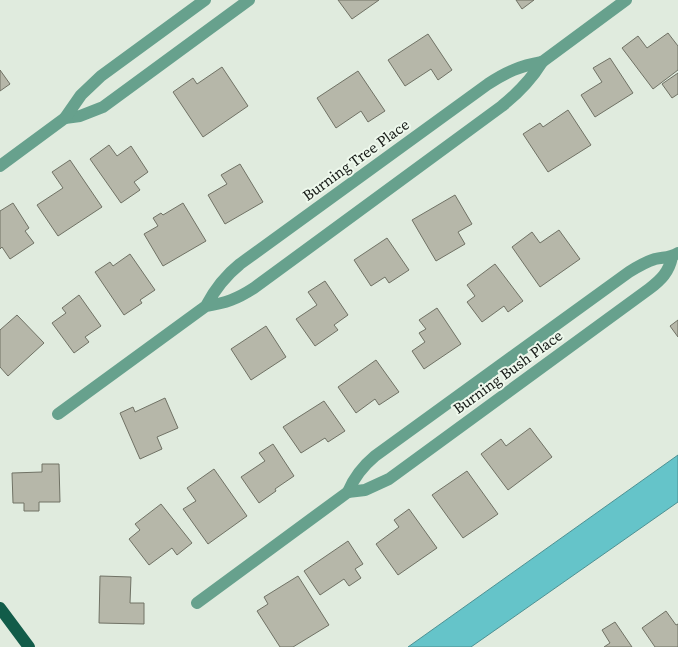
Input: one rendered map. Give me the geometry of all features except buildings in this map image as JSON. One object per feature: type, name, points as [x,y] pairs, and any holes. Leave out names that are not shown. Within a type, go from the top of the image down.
[{"type":"main road","points":[[0,608],[29,647]]},
{"type":"street","points":[[0,166],[65,118],[81,96],[96,80],[205,0]]},
{"type":"street","points":[[65,118],[80,116],[103,107],[250,0]]},
{"type":"street","name":"Burning Tree Place","points":[[206,306],[234,300],[254,288],[502,106],[525,86],[542,62],[626,0]]},
{"type":"street","name":"Burning Tree Place","points":[[58,414],[206,306],[228,273],[240,264],[488,84],[515,68],[542,62]]},
{"type":"street","name":"Burning Bush Place","points":[[348,492],[361,469],[391,444],[629,272],[644,263],[675,255]]},
{"type":"street","name":"Burning Bush Place","points":[[197,603],[348,492],[365,490],[389,479],[657,283],[668,271],[675,255]]},
{"type":"water","points":[[678,455],[678,502],[471,647],[408,647]]}]
